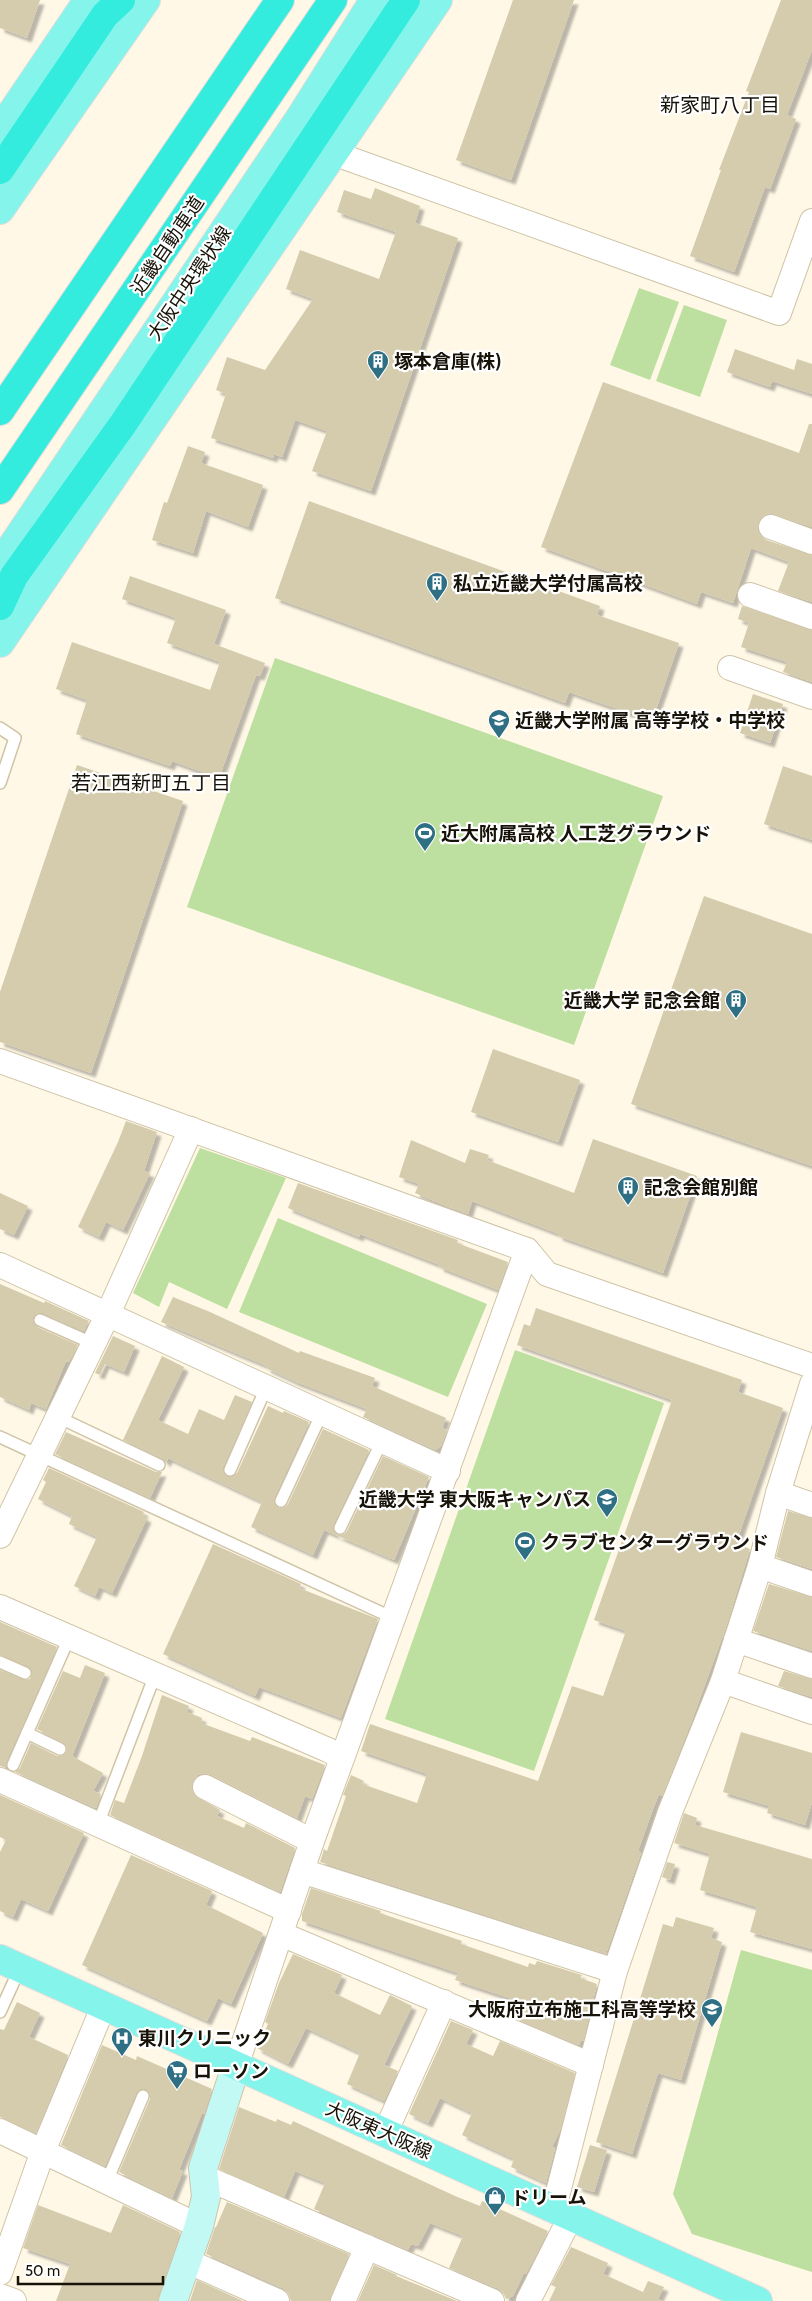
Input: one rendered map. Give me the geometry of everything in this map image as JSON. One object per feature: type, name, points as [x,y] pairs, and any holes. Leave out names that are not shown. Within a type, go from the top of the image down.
[{"type":"highway","points":[[0,170],[105,15],[121,0]]},
{"type":"highway","points":[[0,411],[280,0]]},
{"type":"highway","name":"近畿自動車道","points":[[0,490],[333,0]]},
{"type":"highway","points":[[0,606],[14,576],[123,424],[406,0]]},
{"type":"main road","points":[[0,130],[88,0]]},
{"type":"main road","points":[[0,210],[146,0]]},
{"type":"main road","name":"大阪中央環状線","points":[[0,564],[301,116],[374,0]]},
{"type":"main road","points":[[0,643],[438,0]]},
{"type":"main road","name":"大阪東大阪線","points":[[10,1963],[758,2301]]},
{"type":"street","points":[[334,153],[779,313],[812,222]]},
{"type":"street","points":[[771,527],[812,542]]},
{"type":"street","points":[[750,595],[812,617]]},
{"type":"street","points":[[730,668],[812,697]]},
{"type":"street","points":[[0,1062],[527,1250],[547,1274],[812,1366]]},
{"type":"street","points":[[3,1523],[40,1454],[94,1344],[191,1129]]},
{"type":"street","points":[[173,2301],[199,2226],[206,2198],[203,2168],[312,1840],[527,1250]]},
{"type":"street","points":[[0,1266],[448,1471]]},
{"type":"street","points":[[528,2301],[563,2212],[591,2065],[615,1970],[670,1812],[723,1680],[760,1566],[778,1493],[812,1384]]},
{"type":"street","points":[[778,1493],[812,1505]]},
{"type":"street","points":[[760,1566],[812,1584]]},
{"type":"street","points":[[0,1607],[328,1750],[342,1758]]},
{"type":"street","points":[[736,1640],[812,1666]]},
{"type":"street","points":[[723,1680],[812,1712]]},
{"type":"street","points":[[6,1772],[98,1824],[289,1911]]},
{"type":"street","points":[[205,1787],[312,1840]]},
{"type":"street","points":[[302,1871],[615,1970]]},
{"type":"street","points":[[281,1934],[591,2065]]},
{"type":"street","points":[[385,2133],[444,2002]]},
{"type":"street","points":[[0,2273],[4,2248],[104,2006]]},
{"type":"street","points":[[0,2131],[199,2226]]},
{"type":"street","points":[[204,2177],[492,2301]]},
{"type":"street","points":[[343,2301],[367,2247]]},
{"type":"street","points":[[187,2261],[277,2301]]},
{"type":"street","points":[[0,2296],[14,2301]]},
{"type":"lane","points":[[0,728],[15,738],[0,783]]},
{"type":"lane","points":[[40,1320],[94,1344]]},
{"type":"lane","points":[[230,1470],[266,1388]]},
{"type":"lane","points":[[281,1501],[322,1414]]},
{"type":"lane","points":[[58,1417],[158,1465]]},
{"type":"lane","points":[[0,1436],[393,1618]]},
{"type":"lane","points":[[340,1528],[382,1441]]},
{"type":"lane","points":[[6,1772],[27,1734],[69,1638]]},
{"type":"lane","points":[[0,1662],[25,1673]]},
{"type":"lane","points":[[98,1824],[155,1675]]},
{"type":"lane","points":[[27,1734],[60,1749]]},
{"type":"lane","points":[[0,2012],[10,1963]]},
{"type":"lane","points":[[107,2181],[143,2096]]},
{"type":"green space","points":[[639,288],[679,302],[650,380],[610,365]]},
{"type":"green space","points":[[684,305],[727,320],[700,397],[656,381]]},
{"type":"green space","name":"近大附属高校 人工芝グラウンド","points":[[275,658],[663,796],[574,1045],[187,907]]},
{"type":"green space","points":[[200,1148],[286,1178],[227,1309],[169,1282],[159,1307],[133,1293]]},
{"type":"green space","points":[[278,1218],[487,1304],[448,1397],[239,1312]]},
{"type":"green space","name":"クラブセンターグラウンド","points":[[515,1350],[664,1403],[534,1771],[385,1719]]},
{"type":"green space","points":[[741,1950],[812,1970],[812,2272],[692,2234],[673,2194]]},
{"type":"building","points":[[0,0],[40,0],[27,38],[0,28]]},
{"type":"building","points":[[513,0],[574,0],[511,180],[456,160]]},
{"type":"building","points":[[781,0],[812,0],[812,50],[787,115],[796,119],[770,189],[765,187],[734,272],[690,256],[721,170],[719,170],[749,92],[746,91]]},
{"type":"building","points":[[375,188],[420,206],[415,223],[458,238],[371,491],[312,471],[327,431],[295,420],[282,457],[274,454],[273,458],[211,438],[226,394],[216,390],[227,357],[265,370],[313,299],[286,289],[300,250],[379,279],[396,232],[337,212],[344,190],[371,199]]},
{"type":"building","points":[[735,349],[794,370],[797,359],[812,364],[812,394],[772,381],[770,387],[727,372]]},
{"type":"building","points":[[603,382],[799,453],[809,424],[812,424],[812,527],[769,513],[762,517],[757,529],[766,540],[812,555],[812,602],[778,591],[789,562],[751,548],[733,603],[701,592],[697,604],[541,547]]},
{"type":"building","points":[[188,446],[205,452],[201,463],[263,485],[248,527],[206,511],[193,553],[152,540],[164,502],[167,503]]},
{"type":"building","name":"私立近畿大学付属高校","points":[[309,501],[600,606],[597,615],[679,643],[652,721],[569,692],[565,703],[275,598]]},
{"type":"building","points":[[130,576],[226,610],[214,644],[265,663],[260,676],[256,675],[219,778],[172,761],[170,766],[76,734],[87,700],[56,689],[72,642],[210,690],[220,662],[167,643],[176,618],[122,599]]},
{"type":"building","points":[[742,606],[812,630],[812,682],[783,672],[787,662],[741,647],[749,623],[738,619]]},
{"type":"building","points":[[753,694],[783,704],[770,743],[740,733]]},
{"type":"building","points":[[77,765],[183,801],[91,1073],[0,1042],[0,992]]},
{"type":"building","points":[[783,766],[812,776],[812,840],[764,824]]},
{"type":"building","name":"近畿大学 記念会館","points":[[704,896],[812,934],[812,1166],[631,1104]]},
{"type":"building","points":[[493,1049],[580,1080],[558,1142],[471,1112]]},
{"type":"building","points":[[126,1121],[157,1132],[144,1171],[150,1173],[123,1230],[106,1222],[99,1237],[78,1227]]},
{"type":"building","points":[[593,1139],[697,1176],[663,1273],[558,1236],[559,1234],[472,1201],[468,1214],[415,1193],[419,1184],[399,1177],[411,1140],[465,1163],[470,1149],[489,1155],[487,1160],[574,1193]]},
{"type":"building","points":[[298,1183],[458,1240],[457,1243],[508,1262],[498,1290],[439,1267],[440,1265],[360,1234],[359,1237],[288,1208]]},
{"type":"building","points":[[0,1193],[28,1206],[14,1235],[0,1229]]},
{"type":"building","points":[[0,1284],[44,1303],[45,1301],[89,1321],[84,1331],[43,1313],[33,1317],[37,1327],[78,1345],[69,1362],[66,1361],[46,1409],[31,1403],[29,1410],[0,1397]]},
{"type":"building","points":[[173,1297],[299,1353],[300,1351],[375,1378],[372,1386],[446,1418],[442,1428],[447,1430],[441,1446],[436,1450],[363,1417],[367,1409],[296,1382],[266,1368],[267,1366],[161,1322]]},
{"type":"building","points":[[536,1308],[742,1380],[738,1392],[783,1408],[736,1543],[750,1549],[726,1627],[662,1796],[659,1794],[653,1809],[638,1851],[641,1853],[606,1954],[320,1862],[324,1849],[327,1851],[346,1796],[343,1795],[351,1775],[364,1781],[362,1784],[417,1803],[427,1774],[361,1751],[370,1724],[538,1781],[572,1686],[603,1696],[626,1631],[594,1620],[672,1400],[517,1345],[524,1324],[530,1326]]},
{"type":"building","points":[[113,1336],[135,1346],[124,1372],[105,1364],[100,1375],[95,1373]]},
{"type":"building","points":[[162,1356],[184,1367],[158,1420],[188,1434],[199,1409],[224,1420],[235,1395],[252,1402],[223,1467],[227,1477],[237,1473],[268,1406],[309,1422],[274,1498],[275,1505],[278,1508],[285,1507],[288,1504],[323,1429],[369,1450],[333,1525],[334,1532],[337,1535],[344,1534],[347,1531],[383,1456],[429,1477],[394,1560],[324,1530],[313,1555],[251,1527],[262,1502],[168,1458],[166,1463],[162,1458],[123,1440]]},
{"type":"building","points":[[66,1432],[156,1472],[162,1472],[150,1498],[55,1454]]},
{"type":"building","points":[[49,1468],[144,1512],[142,1516],[147,1518],[112,1593],[99,1587],[95,1596],[74,1586],[97,1537],[69,1524],[72,1516],[38,1499],[46,1482],[43,1480]]},
{"type":"building","points":[[788,1511],[812,1518],[812,1569],[776,1557]]},
{"type":"building","points":[[213,1544],[301,1584],[299,1588],[378,1619],[341,1718],[259,1687],[255,1696],[163,1654]]},
{"type":"building","points":[[769,1584],[812,1597],[812,1651],[753,1631]]},
{"type":"building","points":[[0,1622],[57,1647],[6,1762],[6,1768],[0,1766],[0,1670],[25,1680],[30,1679],[32,1673],[28,1666],[0,1655]]},
{"type":"building","points":[[85,1665],[105,1673],[72,1756],[103,1773],[93,1791],[101,1794],[96,1808],[15,1772],[20,1768],[31,1743],[57,1756],[66,1753],[67,1748],[64,1743],[37,1729],[63,1671],[80,1678]]},
{"type":"building","points":[[784,1671],[812,1679],[812,1697],[778,1686]]},
{"type":"building","points":[[162,1695],[189,1706],[187,1712],[202,1718],[201,1723],[250,1741],[252,1737],[325,1765],[312,1799],[305,1796],[297,1818],[211,1775],[205,1773],[198,1775],[193,1781],[191,1788],[194,1795],[220,1810],[217,1816],[244,1828],[246,1823],[295,1848],[280,1892],[110,1815],[115,1800],[124,1803]]},
{"type":"building","points":[[741,1732],[812,1753],[812,1802],[805,1825],[767,1813],[769,1806],[723,1792]]},
{"type":"building","points":[[0,1795],[84,1833],[48,1911],[21,1899],[13,1917],[0,1911],[0,1852],[6,1840],[0,1837]]},
{"type":"building","points":[[684,1813],[697,1818],[695,1825],[812,1859],[812,1949],[750,1932],[757,1907],[700,1890],[710,1854],[674,1843]]},
{"type":"building","points":[[131,1855],[212,1891],[206,1905],[263,1933],[231,2004],[218,1998],[207,2021],[82,1965]]},
{"type":"building","points":[[667,1862],[675,1864],[670,1880],[662,1877]]},
{"type":"building","points":[[311,1888],[381,1911],[380,1913],[462,1941],[461,1944],[528,1967],[529,1963],[535,1965],[537,1961],[582,1975],[580,1978],[597,1984],[583,2041],[581,2040],[579,2045],[514,2018],[521,2002],[455,1980],[458,1973],[302,1921],[302,1914]]},
{"type":"building","points":[[676,1917],[714,1928],[711,1938],[722,1942],[681,2080],[658,2073],[632,2154],[596,2142],[663,1924],[673,1927]]},
{"type":"building","points":[[293,1954],[342,1975],[334,1993],[380,2015],[390,1995],[412,2006],[384,2065],[398,2071],[384,2101],[347,2084],[360,2053],[306,2028],[288,2064],[257,2048],[268,2024],[265,2022],[279,1983]]},
{"type":"building","points":[[17,2002],[40,2013],[29,2037],[68,2055],[36,2133],[0,2117],[0,2029],[4,2030]]},
{"type":"building","points":[[451,2021],[473,2030],[466,2044],[493,2056],[500,2041],[575,2073],[561,2128],[552,2147],[555,2148],[546,2183],[511,2167],[514,2159],[462,2135],[472,2113],[440,2098],[428,2123],[409,2114]]},
{"type":"building","points":[[102,2045],[136,2060],[137,2056],[212,2089],[204,2114],[202,2113],[179,2170],[183,2171],[172,2198],[119,2172],[150,2099],[146,2089],[136,2093],[105,2166],[61,2145]]},
{"type":"building","points":[[239,2107],[276,2122],[277,2119],[291,2125],[293,2121],[455,2196],[480,2206],[482,2201],[548,2231],[513,2296],[506,2299],[503,2292],[497,2288],[449,2268],[463,2236],[430,2223],[418,2246],[411,2244],[408,2250],[314,2209],[325,2183],[295,2171],[284,2197],[219,2169]]},
{"type":"building","points":[[590,2145],[607,2150],[594,2192],[577,2187]]},
{"type":"building","points":[[227,2202],[349,2254],[329,2301],[291,2301],[288,2293],[283,2288],[206,2254],[215,2227]]},
{"type":"building","points":[[38,2205],[111,2233],[123,2205],[180,2232],[158,2301],[56,2301],[70,2264],[23,2248]]},
{"type":"building","points":[[571,2247],[608,2263],[603,2274],[643,2292],[648,2281],[664,2287],[658,2299],[662,2301],[549,2301],[556,2287],[551,2285]]},
{"type":"building","points":[[374,2265],[396,2276],[457,2301],[358,2301]]},
{"type":"building","points":[[197,2280],[243,2301],[190,2301]]},
{"type":"place","name":"塚本倉庫(株)","points":[[378,380]]},
{"type":"place","name":"私立近畿大学付属高校","points":[[437,602]]},
{"type":"place","name":"近畿大学附属 高等学校・中学校","points":[[499,739]]},
{"type":"place","name":"近大附属高校 人工芝グラウンド","points":[[425,852]]},
{"type":"place","name":"近畿大学 記念会館","points":[[736,1019]]},
{"type":"place","name":"記念会館別館","points":[[628,1206]]},
{"type":"place","name":"近畿大学 東大阪キャンパス","points":[[607,1518]]},
{"type":"place","name":"クラブセンターグラウンド","points":[[525,1561]]},
{"type":"place","name":"大阪府立布施工科高等学校","points":[[712,2028]]},
{"type":"place","name":"東川クリニック","points":[[122,2057]]},
{"type":"place","name":"ローソン","points":[[177,2090]]},
{"type":"place","name":"ドリーム","points":[[495,2216]]},
{"type":"district","name":"新家町八丁目","points":[[720,105]]},
{"type":"district","name":"若江西新町五丁目","points":[[151,783]]}]
